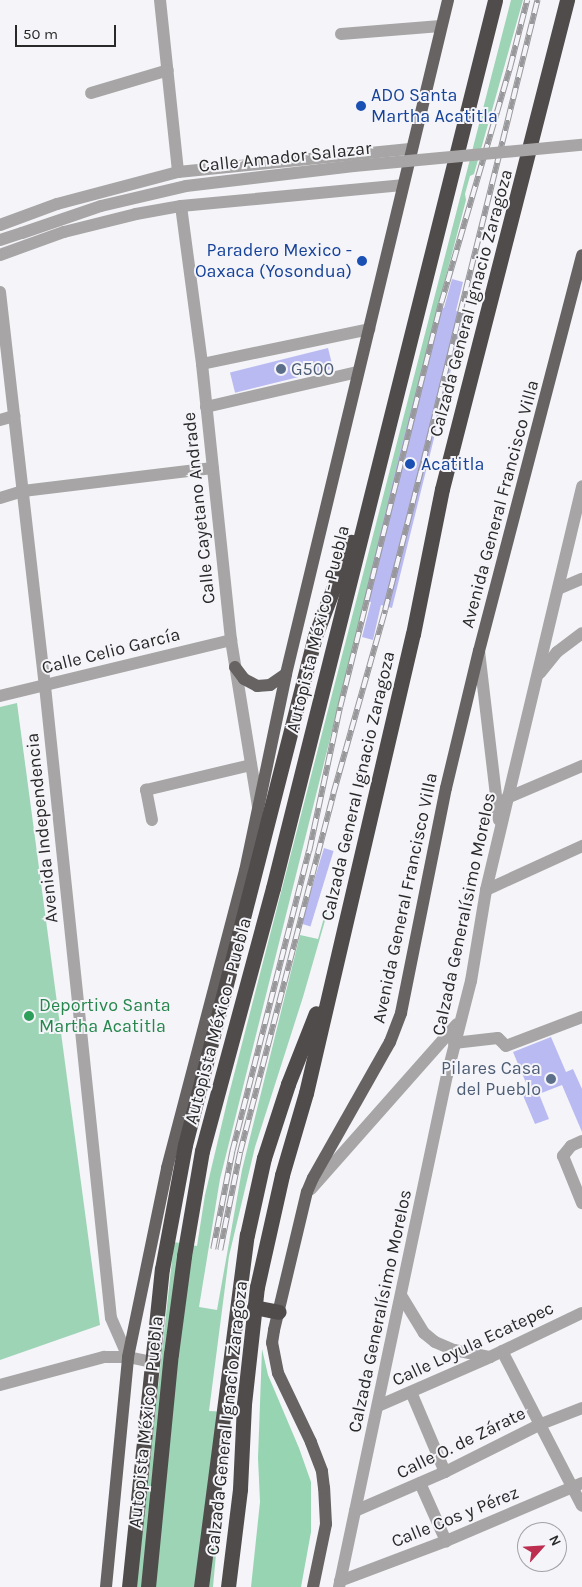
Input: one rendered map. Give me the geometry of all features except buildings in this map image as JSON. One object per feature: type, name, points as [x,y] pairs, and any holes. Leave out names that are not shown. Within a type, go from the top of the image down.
[{"type":"highway","points":[[129,1587],[151,1362],[167,1236],[185,1145],[258,853],[315,636],[376,475],[495,0]]},
{"type":"highway","name":"Calzada General Ignacio Zaragoza","points":[[228,1587],[240,1489],[244,1404],[254,1308],[282,1175],[306,1093],[413,634],[442,488],[567,0]]},
{"type":"highway","name":"Autopista México - Puebla","points":[[148,1587],[171,1354],[185,1247],[202,1151],[273,888],[376,475]]},
{"type":"highway","points":[[258,806],[258,853]]},
{"type":"highway","points":[[201,1587],[247,1234],[264,1158],[288,1084],[335,963]]},
{"type":"highway","points":[[254,1308],[279,1312]]},
{"type":"main road","points":[[106,1587],[128,1357],[177,1127],[244,871],[286,674],[410,149],[448,0]]},
{"type":"main road","name":"Avenida General Francisco Villa","points":[[313,1587],[326,1524],[322,1472],[311,1442],[278,1373],[272,1343],[307,1192],[318,1165],[369,1079],[397,1024],[408,982],[446,788],[479,651],[582,255]]},
{"type":"main road","points":[[235,667],[244,679],[257,686],[270,685],[286,674]]},
{"type":"street","points":[[160,0],[178,172]]},
{"type":"street","points":[[341,34],[441,26]]},
{"type":"street","points":[[91,93],[168,70]]},
{"type":"street","name":"Calle Amador Salazar","points":[[0,240],[101,206],[186,186],[354,166],[582,144]]},
{"type":"street","name":"Calle Amador Salazar","points":[[0,225],[66,201],[178,172],[410,149]]},
{"type":"street","points":[[0,255],[64,232],[136,214],[181,206],[402,185]]},
{"type":"street","name":"Calle Cayetano Andrade","points":[[181,206],[202,364],[231,640],[258,806]]},
{"type":"street","name":"Avenida Independencia","points":[[0,292],[2,329],[14,416],[45,686],[111,1318],[128,1357]]},
{"type":"street","points":[[202,364],[368,329]]},
{"type":"street","points":[[206,407],[358,372]]},
{"type":"street","points":[[0,420],[14,416]]},
{"type":"street","points":[[0,498],[23,491],[213,468]]},
{"type":"street","name":"Calzada Generalísimo Morelos","points":[[340,1584],[454,1043],[471,981],[486,890],[558,589],[580,511],[582,486]]},
{"type":"street","points":[[558,589],[582,579]]},
{"type":"street","points":[[536,679],[557,652],[582,633]]},
{"type":"street","name":"Calle Celio García","points":[[0,696],[231,640]]},
{"type":"street","points":[[479,651],[500,830]]},
{"type":"street","points":[[152,820],[146,790],[251,764]]},
{"type":"street","points":[[507,798],[582,766]]},
{"type":"street","points":[[486,890],[582,846]]},
{"type":"street","points":[[454,1043],[498,1038],[506,1046],[582,1017]]},
{"type":"street","points":[[307,1192],[461,1020]]},
{"type":"street","points":[[577,1143],[563,1156],[582,1202]]},
{"type":"street","points":[[402,1297],[424,1333],[435,1342],[454,1350],[496,1354],[577,1485],[582,1506]]},
{"type":"street","name":"Calle Loyula Ecatepec","points":[[378,1406],[496,1354],[582,1313]]},
{"type":"street","points":[[0,1385],[104,1357],[128,1357],[151,1362]]},
{"type":"street","points":[[411,1392],[445,1472]]},
{"type":"street","name":"Calle O. de Zárate","points":[[355,1511],[445,1472],[540,1424],[582,1408]]},
{"type":"street","points":[[420,1483],[446,1542]]},
{"type":"street","name":"Calle Cos y Pérez","points":[[340,1584],[446,1542],[577,1485]]},
{"type":"green space","points":[[511,0],[523,0],[474,174],[470,176],[465,194],[466,200],[220,1179],[199,1307],[217,1310],[242,1170],[300,935],[318,939],[335,878],[337,879],[303,997],[255,1147],[229,1256],[209,1411],[229,1412],[213,1587],[136,1587],[174,1242],[197,1246],[205,1195],[228,1098]]},
{"type":"green space","name":"Deportivo Santa Martha Acatitla","points":[[17,703],[100,1325],[0,1360],[0,707]]},
{"type":"green space","points":[[262,1349],[268,1375],[299,1448],[311,1482],[311,1532],[301,1587],[251,1587],[260,1502],[258,1458]]},
{"type":"railway","points":[[213,1249],[232,1152],[309,851],[340,707],[441,303],[510,67],[527,0]]},
{"type":"railway","points":[[220,1250],[240,1152],[333,794],[385,610],[537,0]]},
{"type":"place","name":"ADO Santa Martha Acatitla","points":[[361,106]]},
{"type":"place","name":"Paradero Mexico - Oaxaca (Yosondua)","points":[[362,261]]},
{"type":"place","name":"G500","points":[[281,369]]},
{"type":"place","name":"Acatitla","points":[[410,464]]},
{"type":"place","name":"Deportivo Santa Martha Acatitla","points":[[29,1016]]},
{"type":"place","name":"Pilares Casa del Pueblo","points":[[551,1079]]}]
